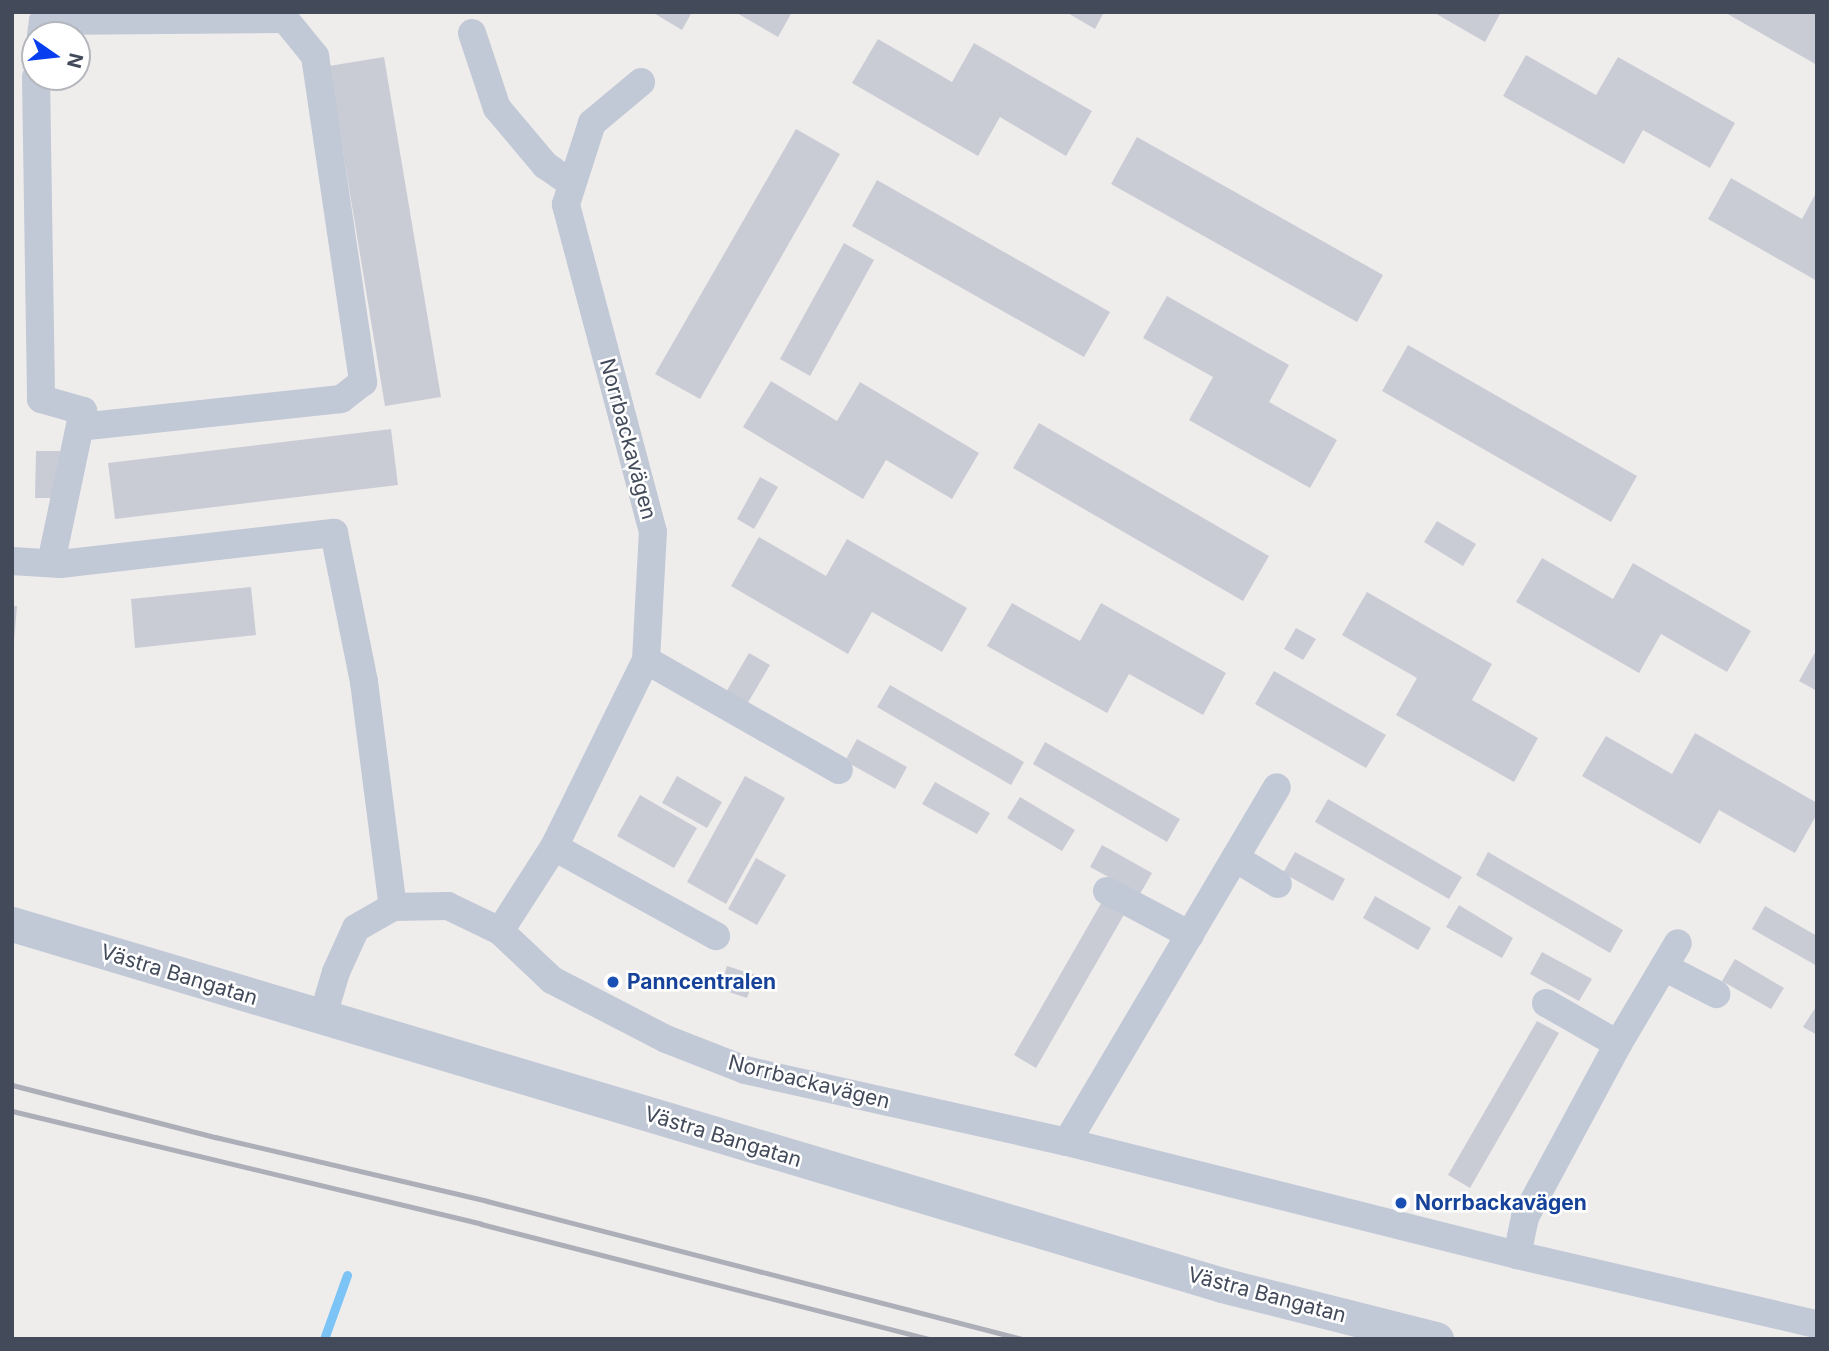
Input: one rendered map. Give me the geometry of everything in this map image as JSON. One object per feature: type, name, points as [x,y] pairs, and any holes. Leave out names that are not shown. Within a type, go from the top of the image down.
[{"type":"street","points":[[43,21],[285,19],[315,56],[363,382],[341,399],[80,427]]},
{"type":"street","points":[[472,33],[497,108],[545,165],[571,183]]},
{"type":"street","name":"Norrbackavägen","points":[[500,931],[554,847],[646,660],[653,532],[566,204],[592,123],[641,82]]},
{"type":"street","points":[[36,91],[41,399],[83,411],[51,563]]},
{"type":"street","points":[[12,561],[51,563],[334,533],[364,682],[393,907]]},
{"type":"street","points":[[646,660],[839,770]]},
{"type":"street","points":[[1067,1142],[1277,787]]},
{"type":"street","points":[[554,847],[716,936]]},
{"type":"street","points":[[1235,858],[1278,884]]},
{"type":"street","points":[[1107,891],[1190,935]]},
{"type":"street","name":"Norrbackavägen","points":[[322,1018],[337,972],[356,928],[393,907],[448,906],[500,931],[552,980],[666,1039],[745,1070],[1067,1142],[1517,1255],[1817,1324]]},
{"type":"street","name":"Västra Bangatan","points":[[12,924],[1222,1285],[1437,1339]]},
{"type":"street","points":[[1517,1255],[1525,1217],[1618,1044],[1671,955],[1716,994]]},
{"type":"street","points":[[1546,1003],[1618,1044]]},
{"type":"building","points":[[652,12],[692,12],[682,30]]},
{"type":"building","points":[[735,12],[792,12],[778,37]]},
{"type":"building","points":[[1066,12],[1104,12],[1095,29]]},
{"type":"building","points":[[1433,12],[1501,12],[1485,42]]},
{"type":"building","points":[[1724,12],[1817,12],[1817,65]]},
{"type":"building","points":[[878,39],[952,82],[974,43],[1092,111],[1066,156],[1000,117],[978,156],[852,83]]},
{"type":"building","points":[[1526,55],[1596,95],[1618,57],[1735,123],[1710,168],[1643,130],[1624,164],[1503,96]]},
{"type":"building","points":[[384,57],[441,397],[385,406],[329,66]]},
{"type":"building","points":[[796,129],[840,154],[700,399],[655,374]]},
{"type":"building","points":[[1137,137],[1383,275],[1357,322],[1111,184]]},
{"type":"building","points":[[1731,178],[1802,219],[1817,191],[1817,281],[1708,219]]},
{"type":"building","points":[[877,180],[1110,312],[1084,357],[852,226]]},
{"type":"building","points":[[844,243],[874,260],[810,376],[780,359]]},
{"type":"building","points":[[1167,296],[1289,365],[1269,402],[1337,440],[1310,488],[1189,420],[1213,377],[1143,338]]},
{"type":"building","points":[[1408,345],[1637,476],[1611,522],[1382,391]]},
{"type":"building","points":[[771,381],[837,421],[860,382],[979,453],[952,499],[886,460],[863,499],[743,427]]},
{"type":"building","points":[[1039,423],[1269,556],[1243,601],[1013,468]]},
{"type":"building","points":[[391,429],[398,485],[115,519],[108,463]]},
{"type":"building","points":[[36,451],[60,451],[59,498],[35,498]]},
{"type":"building","points":[[760,477],[778,487],[754,529],[737,519]]},
{"type":"building","points":[[1437,521],[1476,544],[1463,566],[1424,542]]},
{"type":"building","points":[[759,537],[826,576],[847,539],[967,608],[942,652],[872,612],[848,654],[731,586]]},
{"type":"building","points":[[1542,558],[1613,599],[1633,563],[1751,631],[1727,672],[1661,634],[1639,673],[1516,602]]},
{"type":"building","points":[[251,587],[256,635],[135,648],[131,599]]},
{"type":"building","points":[[1367,592],[1492,664],[1472,700],[1538,738],[1514,782],[1396,715],[1417,678],[1342,635]]},
{"type":"building","points":[[1012,603],[1080,641],[1101,603],[1226,673],[1203,715],[1129,674],[1107,713],[987,646]]},
{"type":"building","points":[[12,606],[17,606],[14,642],[12,642]]},
{"type":"building","points":[[1296,628],[1316,639],[1303,660],[1284,649]]},
{"type":"building","points":[[1817,649],[1817,691],[1799,681]]},
{"type":"building","points":[[749,653],[770,665],[746,706],[725,694]]},
{"type":"building","points":[[1274,671],[1386,735],[1366,768],[1255,704]]},
{"type":"building","points":[[890,685],[1024,762],[1011,785],[877,707]]},
{"type":"building","points":[[1695,733],[1817,803],[1817,814],[1795,853],[1719,810],[1700,844],[1582,776],[1606,736],[1672,774]]},
{"type":"building","points":[[857,739],[907,767],[895,789],[845,761]]},
{"type":"building","points":[[1045,742],[1180,819],[1167,842],[1033,764]]},
{"type":"building","points":[[677,776],[722,802],[707,828],[662,803]]},
{"type":"building","points":[[745,776],[785,798],[726,904],[687,882]]},
{"type":"building","points":[[935,782],[990,813],[977,834],[922,804]]},
{"type":"building","points":[[640,795],[697,828],[674,868],[617,836]]},
{"type":"building","points":[[1020,797],[1075,830],[1062,851],[1007,818]]},
{"type":"building","points":[[1328,799],[1462,877],[1449,899],[1315,822]]},
{"type":"building","points":[[1102,845],[1152,873],[1140,894],[1090,867]]},
{"type":"building","points":[[1295,852],[1345,879],[1333,901],[1283,873]]},
{"type":"building","points":[[1488,852],[1623,930],[1610,953],[1476,875]]},
{"type":"building","points":[[756,858],[786,875],[757,925],[728,909]]},
{"type":"building","points":[[1375,896],[1431,928],[1418,950],[1363,918]]},
{"type":"building","points":[[1103,900],[1125,913],[1036,1068],[1014,1055]]},
{"type":"building","points":[[1459,905],[1513,938],[1502,958],[1446,927]]},
{"type":"building","points":[[1765,906],[1817,936],[1817,966],[1752,929]]},
{"type":"building","points":[[1542,952],[1592,979],[1579,1001],[1530,974]]},
{"type":"building","points":[[1735,959],[1784,988],[1771,1009],[1722,981]]},
{"type":"building","points":[[727,966],[755,975],[747,998],[720,989]]},
{"type":"building","points":[[1817,1005],[1817,1035],[1803,1027]]},
{"type":"building","points":[[1537,1021],[1559,1033],[1470,1188],[1448,1175]]},
{"type":"waterway","points":[[324,1339],[347,1275]]},
{"type":"railway","points":[[12,1085],[215,1137],[487,1201],[1022,1339]]},
{"type":"railway","points":[[12,1111],[481,1224],[930,1339]]},
{"type":"place","name":"Panncentralen","points":[[613,982]]},
{"type":"place","name":"Norrbackavägen","points":[[1401,1203]]}]
